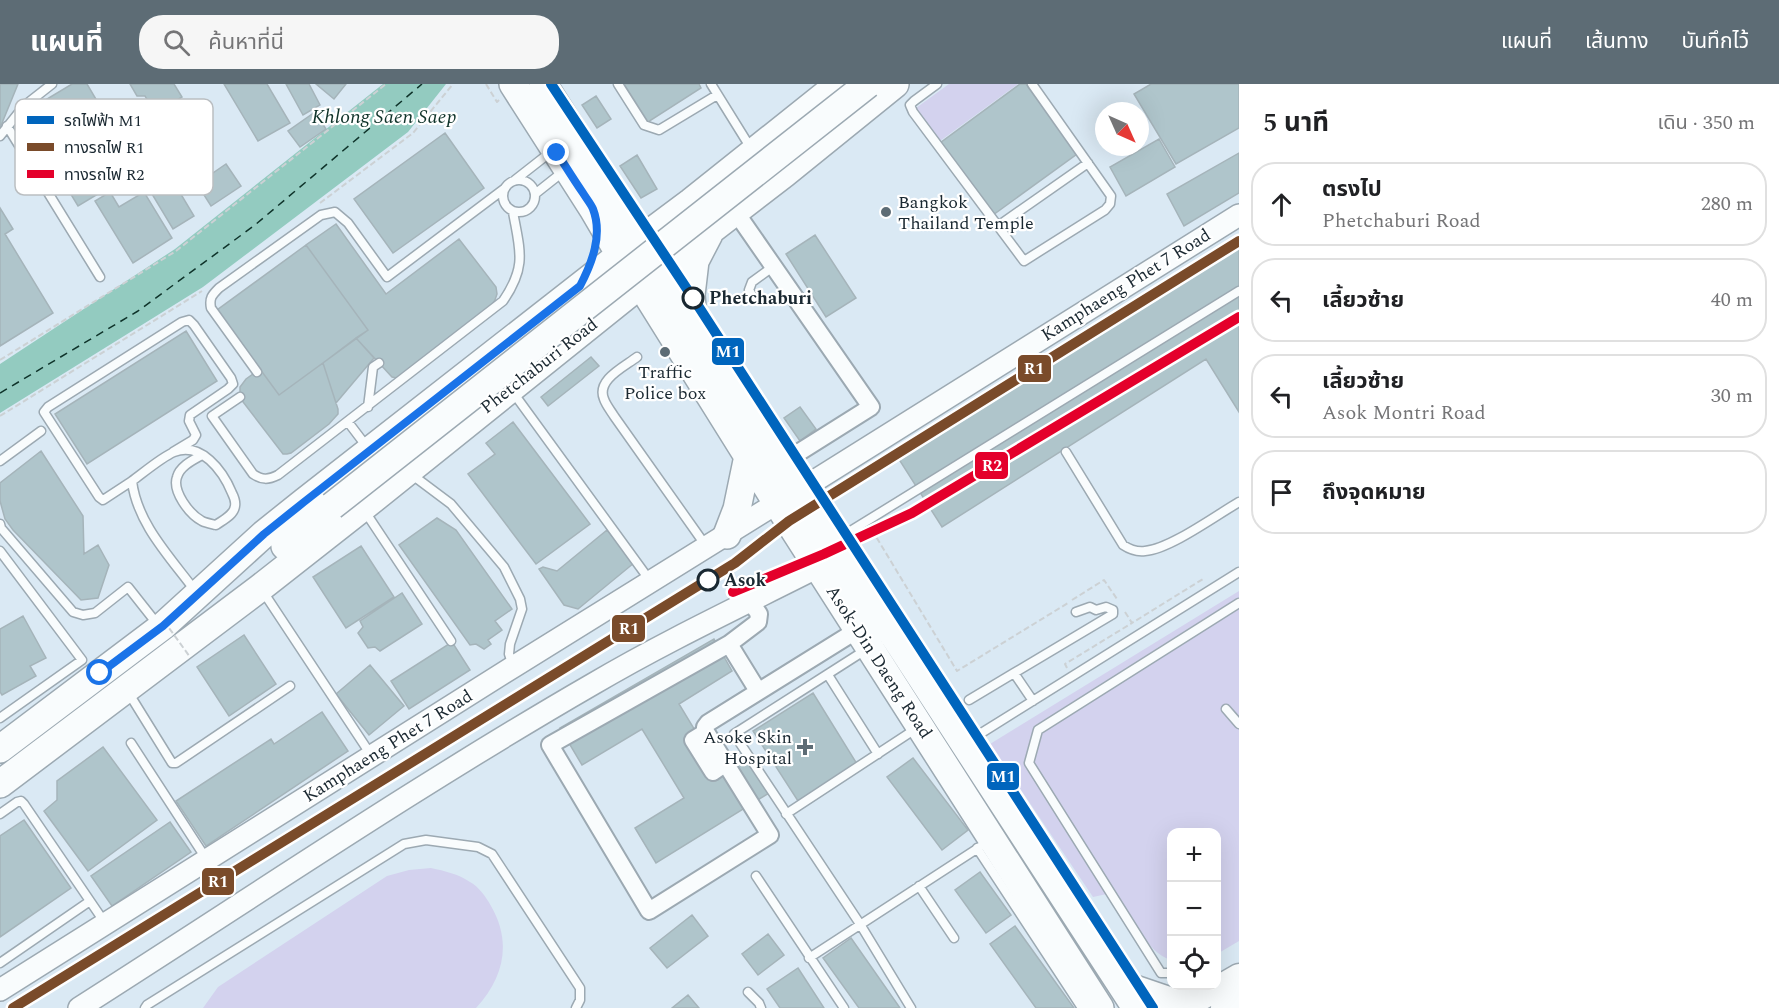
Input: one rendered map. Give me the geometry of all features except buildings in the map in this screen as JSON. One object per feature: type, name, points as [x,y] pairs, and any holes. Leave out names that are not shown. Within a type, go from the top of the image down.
[{"type":"main road","points":[[543,84],[561,159],[605,204],[654,216],[691,202]]},
{"type":"main road","name":"Phetchaburi Road","points":[[4,791],[126,689],[186,652],[332,506],[868,84]]},
{"type":"main road","name":"Phetchaburi Road","points":[[163,625],[254,583],[362,508],[895,84]]},
{"type":"main road","name":"Phetchaburi Road","points":[[4,731],[163,625],[199,596],[264,534],[369,450],[691,202],[829,89]]},
{"type":"main road","points":[[506,92],[550,118],[605,204],[591,261],[580,286]]},
{"type":"main road","points":[[760,147],[761,162],[768,170],[776,174],[785,173]]},
{"type":"main road","name":"Asok-Din Daeng Road","points":[[605,204],[651,277],[684,353],[748,456],[833,542],[1136,1008]]},
{"type":"main road","points":[[693,320],[691,295],[695,261],[711,231]]},
{"type":"main road","name":"Asok-Din Daeng Road","points":[[651,277],[693,320],[782,463],[789,497],[818,567],[920,726],[984,843],[1100,1008]]},
{"type":"main road","points":[[603,315],[620,312],[642,318],[666,332],[684,353]]},
{"type":"main road","points":[[491,356],[506,355],[517,364],[518,378],[512,387]]},
{"type":"main road","points":[[717,541],[738,509],[748,456]]},
{"type":"main road","points":[[1119,982],[1175,1001],[1201,998],[1235,973]]},
{"type":"main road","points":[[1223,1008],[1239,998]]},
{"type":"street","points":[[735,211],[871,407],[782,463]]},
{"type":"street","name":"Kamphaeng Phet 7 Road","points":[[0,990],[1239,214]]},
{"type":"street","points":[[80,1008],[420,789],[594,683],[818,567]]},
{"type":"street","points":[[750,601],[759,614],[759,620],[753,627],[729,644],[550,745],[649,911],[771,835],[706,732],[705,727],[708,723],[758,691],[865,638]]},
{"type":"street","points":[[729,644],[758,691]]},
{"type":"lane","points":[[33,99],[52,84]]},
{"type":"lane","points":[[618,84],[644,125],[659,130],[717,95]]},
{"type":"lane","points":[[711,84],[717,95],[760,147]]},
{"type":"lane","points":[[937,84],[910,105],[913,112],[1024,261],[1105,210],[1110,204],[1111,196],[1032,84]]},
{"type":"lane","points":[[0,136],[15,117]]},
{"type":"lane","points":[[8,126],[15,137]]},
{"type":"lane","points":[[257,372],[211,308],[212,295],[321,215],[335,212],[348,223],[387,277],[512,182],[561,159]]},
{"type":"lane","points":[[535,194],[561,159]]},
{"type":"lane","points":[[998,226],[1088,163]]},
{"type":"lane","points":[[512,182],[517,180],[528,182],[535,194],[534,202],[528,210],[513,212]]},
{"type":"lane","points":[[240,397],[212,416],[253,474],[260,479],[269,479],[278,475],[368,407],[472,323],[503,301],[514,284],[520,261],[513,212],[503,200],[504,189]]},
{"type":"lane","points":[[50,195],[100,277]]},
{"type":"lane","points":[[753,297],[749,290],[752,282],[774,266]]},
{"type":"lane","points":[[833,542],[1239,291]]},
{"type":"lane","points":[[189,320],[233,384],[190,415],[189,422],[196,435],[193,440],[132,481],[103,500],[99,497],[44,412],[48,407],[182,322],[189,320]]},
{"type":"lane","points":[[637,357],[607,380],[603,387],[603,398],[614,416],[717,541]]},
{"type":"lane","points":[[368,407],[373,367],[379,363]]},
{"type":"lane","points":[[512,387],[651,582]]},
{"type":"lane","points":[[348,422],[369,450]]},
{"type":"lane","points":[[0,461],[41,431]]},
{"type":"lane","points":[[173,452],[191,450],[202,455],[213,461],[227,481],[235,507],[232,513],[216,525],[202,521],[185,506],[177,493],[176,478],[180,470],[202,455]]},
{"type":"lane","points":[[1066,452],[1123,545],[1138,552],[1167,545],[1239,502]]},
{"type":"lane","points":[[406,471],[451,504],[504,567],[520,599],[522,609],[510,644],[509,654],[513,667]]},
{"type":"lane","points":[[132,481],[139,509],[160,544],[199,596]]},
{"type":"lane","points":[[362,508],[451,641]]},
{"type":"lane","points":[[0,524],[73,612],[83,615],[95,613],[128,587],[163,625]]},
{"type":"lane","points":[[0,551],[82,660],[4,731]]},
{"type":"lane","points":[[964,744],[1239,572]]},
{"type":"lane","points":[[254,583],[372,757]]},
{"type":"lane","points":[[1167,973],[1161,973],[1029,763],[1038,730],[1239,603]]},
{"type":"lane","points":[[969,700],[1113,614],[1113,610],[1106,607],[1096,610],[1090,607],[1076,612]]},
{"type":"lane","points":[[865,638],[828,675],[734,734],[860,924],[911,1008]]},
{"type":"lane","points":[[1014,673],[1033,701]]},
{"type":"lane","points":[[828,675],[878,754]]},
{"type":"lane","points":[[126,689],[172,763],[176,763],[290,686]]},
{"type":"lane","points":[[1226,709],[1239,724]]},
{"type":"lane","points":[[786,814],[920,726]]},
{"type":"lane","points":[[130,743],[207,860]]},
{"type":"lane","points":[[0,814],[4,791],[24,804],[105,924]]},
{"type":"lane","points":[[145,1008],[404,844],[426,840],[477,846],[492,854],[580,988],[580,1000],[576,1008]]},
{"type":"lane","points":[[809,958],[984,843],[1082,1008]]},
{"type":"lane","points":[[756,876],[844,1008]]},
{"type":"lane","points":[[919,886],[954,938]]},
{"type":"lane","points":[[0,963],[90,901]]},
{"type":"lane","points":[[748,992],[759,1003],[760,1008]]},
{"type":"path","points":[[0,360],[176,251],[386,84]]},
{"type":"path","points":[[319,204],[414,133],[453,84]]},
{"type":"path","points":[[486,84],[497,102],[506,92]]},
{"type":"path","points":[[0,416],[205,289]]},
{"type":"path","points":[[870,527],[957,671],[1104,580],[1132,623],[1210,575]]},
{"type":"path","points":[[163,625],[186,652]]},
{"type":"shaded area","points":[[949,84],[1018,84],[940,141],[916,108]]},
{"type":"shaded area","points":[[1239,591],[1239,941],[1221,952],[1221,828],[1167,828],[1167,958],[1146,941],[1116,892],[1093,897],[990,744]]},
{"type":"shaded area","points":[[431,868],[456,875],[473,884],[487,899],[498,919],[503,946],[499,972],[486,996],[476,1008],[203,1008],[218,987],[387,876],[409,870]]},
{"type":"water","name":"Khlong Saen Saep","points":[[383,84],[446,84],[408,132],[203,287],[0,413],[0,364],[175,249]]},
{"type":"ferry route","points":[[0,393],[138,311],[255,225],[422,84]]},
{"type":"railway","points":[[13,1008],[735,563],[789,521],[1239,241]]},
{"type":"metro line","name":"M1","points":[[551,84],[693,298],[1153,1008]]},
{"type":"rail line","name":"R1","points":[[13,1008],[735,563],[789,521],[1239,241]]},
{"type":"rail line","name":"R2","points":[[733,592],[824,554],[912,513],[1239,317]]},
{"type":"place","name":"Bangkok Thailand Temple","points":[[886,212]]},
{"type":"place","name":"Phetchaburi","points":[[693,298]]},
{"type":"place","name":"Traffic Police box","points":[[665,352]]},
{"type":"place","name":"Asok","points":[[708,580]]},
{"type":"place","name":"Asoke Skin Hospital","points":[[805,747]]},
{"type":"route","points":[[100,673],[199,596],[264,534],[580,286],[587,273],[594,250],[597,238],[596,226],[593,209],[557,153]]}]
